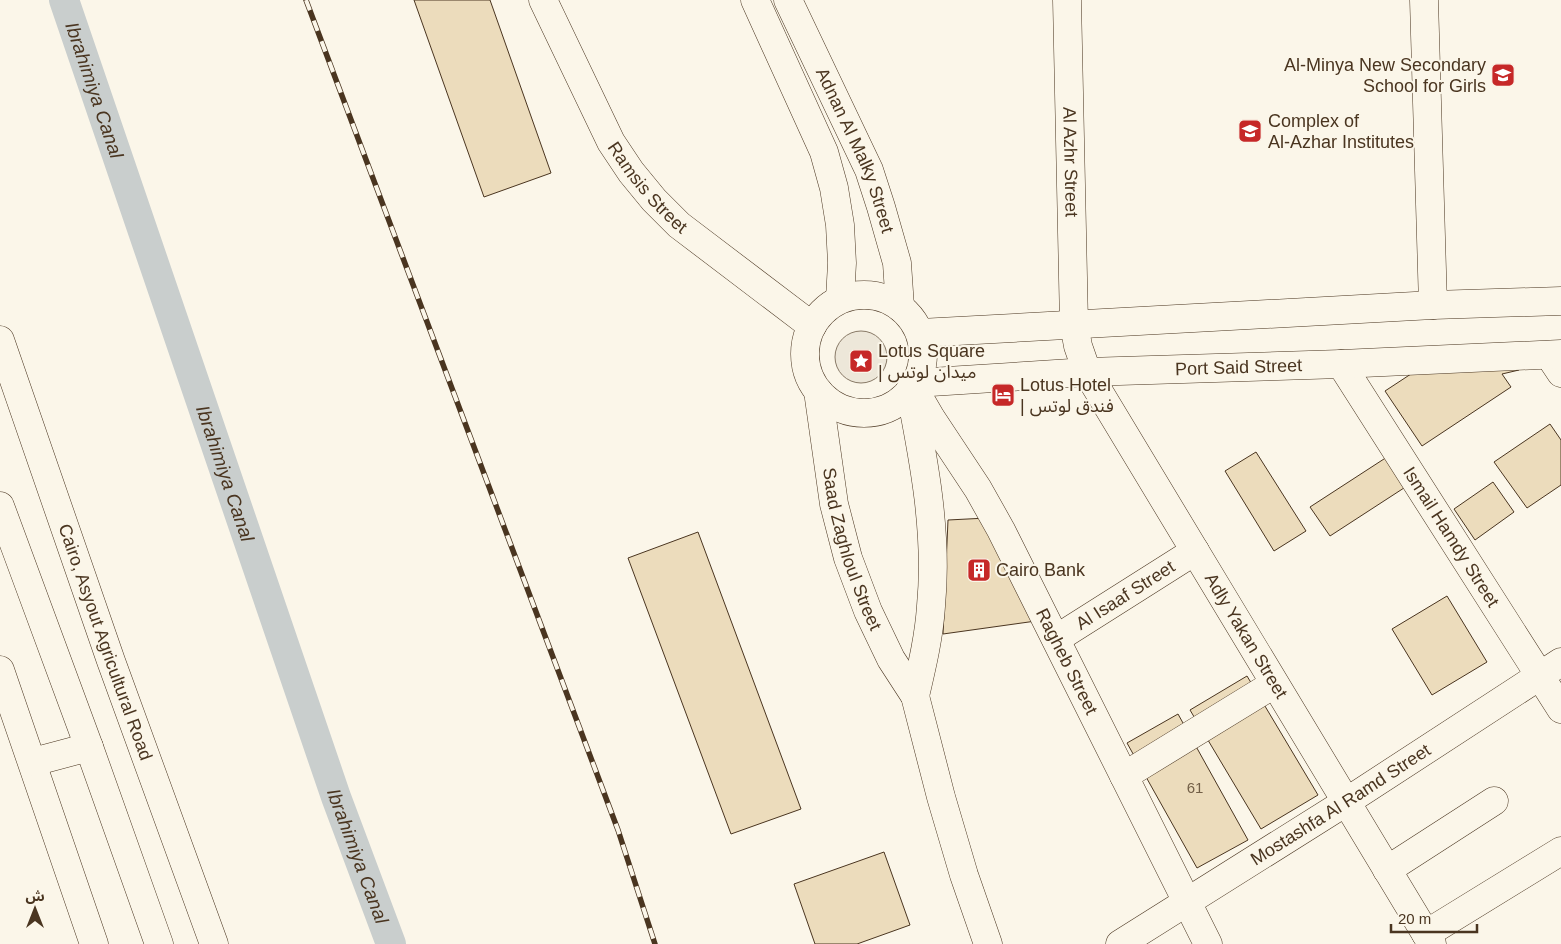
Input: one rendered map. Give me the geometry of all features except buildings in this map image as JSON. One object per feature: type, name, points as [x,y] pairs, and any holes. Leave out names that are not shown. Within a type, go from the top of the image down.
[{"type":"main road","name":"Ramsis Street","points":[[542,0],[611,142],[630,172],[679,225],[812,326]]},
{"type":"main road","name":"Adnan Al Malky Street","points":[[755,0],[824,152],[834,188],[840,225],[842,262],[840,299]]},
{"type":"main road","name":"Adnan Al Malky Street","points":[[788,0],[868,170],[897,262],[900,307]]},
{"type":"main road","name":"Al Azhr Street","points":[[1067,0],[1074,324]]},
{"type":"main road","points":[[1424,0],[1433,305]]},
{"type":"main road","points":[[855,295],[872,295],[887,299],[900,307],[912,319],[920,333],[923,350],[922,368],[913,387],[897,402],[881,410],[864,412],[846,410],[831,402],[818,391],[810,379],[806,366],[806,339],[819,315],[840,299],[855,295]]},
{"type":"main road","points":[[920,333],[1433,305],[1561,302]]},
{"type":"main road","name":"Adly Yakan Street","points":[[1074,324],[1078,346],[1087,372],[1429,939]]},
{"type":"main road","name":"Cairo, Asyout Agricultural Road","points":[[0,340],[111,661],[214,944]]},
{"type":"main road","name":"Port Said Street","points":[[913,387],[1087,372],[1341,364],[1557,361]]},
{"type":"main road","name":"Ismail Hamdy Street","points":[[1341,364],[1550,669],[1561,709]]},
{"type":"main road","name":"Saad Zaghloul Street","points":[[913,387],[929,498],[932,552],[931,605],[925,652],[915,696]]},
{"type":"main road","name":"Ragheb Street","points":[[913,387],[978,489],[1001,530],[1208,944]]},
{"type":"main road","name":"Saad Zaghloul Street","points":[[818,391],[834,504],[848,558],[868,611],[887,651],[915,696],[964,876],[988,944]]},
{"type":"main road","points":[[0,506],[89,746],[159,944]]},
{"type":"main road","name":"Al Isaaf Street","points":[[1056,639],[1195,552]]},
{"type":"main road","name":"Mostashfa Al Ramd Street","points":[[1120,944],[1346,802],[1550,669]]},
{"type":"main road","points":[[0,670],[94,944]]},
{"type":"main road","points":[[1124,776],[1274,684]]},
{"type":"main road","points":[[33,762],[89,746]]},
{"type":"main road","points":[[1387,870],[1494,801]]},
{"type":"main road","points":[[1429,939],[1561,851]]},
{"type":"shaded area","name":"Lotus Square | ميدان لوتس","points":[[861,331],[875,335],[883,343],[887,357],[883,371],[875,379],[861,383],[847,379],[839,371],[835,357],[839,343],[847,335]]},
{"type":"waterway","name":"Ibrahimiya Canal","points":[[64,0],[336,797],[391,944]]},
{"type":"railway","points":[[306,0],[618,830],[655,944]]},
{"type":"place","name":"Al-Minya New Secondary School for Girls","points":[[1503,75]]},
{"type":"place","name":"Complex of Al-Azhar Institutes","points":[[1250,131]]},
{"type":"place","name":"Lotus Square | ميدان لوتس","points":[[861,361]]},
{"type":"place","name":"Lotus Hotel | فندق لوتس","points":[[1003,395]]},
{"type":"place","name":"Cairo Bank","points":[[979,570]]}]
